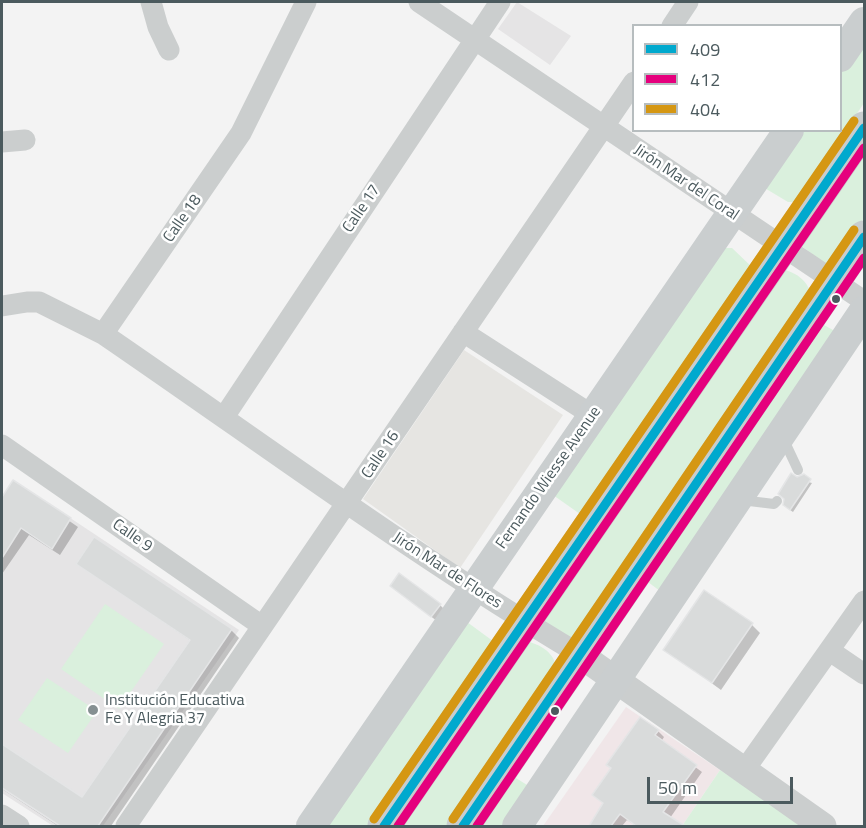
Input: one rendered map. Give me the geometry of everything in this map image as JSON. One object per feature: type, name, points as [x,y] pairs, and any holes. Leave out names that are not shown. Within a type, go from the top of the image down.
[{"type":"main road","points":[[842,54],[864,22]]},
{"type":"main road","points":[[384,826],[864,128]]},
{"type":"main road","name":"Fernando Wiesse Avenue","points":[[311,826],[788,132]]},
{"type":"main road","points":[[463,826],[864,237]]},
{"type":"main road","points":[[517,826],[864,311]]},
{"type":"street","points":[[151,2],[158,27],[169,50]]},
{"type":"street","name":"Calle 18","points":[[103,334],[241,133],[306,2]]},
{"type":"street","name":"Jirón Mar del Coral","points":[[419,2],[475,38],[603,128],[864,301]]},
{"type":"street","name":"Calle 17","points":[[224,417],[501,2]]},
{"type":"street","points":[[673,24],[688,2]]},
{"type":"street","name":"Calle 16","points":[[126,826],[347,506],[632,84]]},
{"type":"street","points":[[2,142],[25,140]]},
{"type":"street","points":[[2,306],[39,302],[103,334]]},
{"type":"street","points":[[463,332],[592,415]]},
{"type":"street","name":"Jirón Mar de Flores","points":[[103,334],[224,417],[347,506],[472,589],[579,654],[743,772],[823,826]]},
{"type":"street","name":"Calle 9","points":[[5,454],[262,626]]},
{"type":"street","points":[[743,772],[864,601]]},
{"type":"street","points":[[830,651],[864,674]]},
{"type":"street","points":[[2,815],[19,826]]},
{"type":"lane","points":[[782,435],[798,470]]},
{"type":"lane","points":[[738,500],[774,504],[777,501]]},
{"type":"shaded area","points":[[517,2],[571,36],[550,65],[498,29]]},
{"type":"shaded area","points":[[464,350],[563,415],[460,568],[363,499]]},
{"type":"shaded area","name":"Institución Educativa Fe Y Alegria 37","points":[[13,480],[239,630],[103,826],[53,826],[2,793],[2,497]]},
{"type":"shaded area","points":[[626,707],[720,770],[682,826],[543,826]]},
{"type":"green space","points":[[864,37],[864,103],[798,202],[788,202],[763,187],[800,132],[842,132],[842,71]]},
{"type":"green space","points":[[864,150],[864,218],[836,260],[827,266],[803,247],[805,235]]},
{"type":"green space","points":[[722,248],[732,248],[753,268],[580,514],[553,495]]},
{"type":"green space","points":[[785,270],[801,278],[811,293],[573,639],[541,625]]},
{"type":"green space","points":[[824,325],[842,335],[664,594],[648,582]]},
{"type":"green space","points":[[105,604],[164,644],[119,709],[61,669]]},
{"type":"green space","points":[[467,622],[497,644],[371,826],[326,826]]},
{"type":"green space","points":[[524,641],[548,652],[556,666],[448,826],[393,826]]},
{"type":"green space","points":[[47,678],[97,711],[68,753],[18,720]]},
{"type":"green space","points":[[720,770],[805,826],[682,826]]},
{"type":"green space","points":[[511,775],[532,788],[505,826],[475,826]]},
{"type":"building","points":[[791,473],[797,477],[804,474],[811,479],[790,510],[783,505],[784,499],[778,494]]},
{"type":"building","points":[[13,480],[71,518],[52,549],[21,528],[2,558],[2,497]]},
{"type":"building","points":[[94,537],[232,629],[98,826],[60,826],[2,788],[2,744],[82,797],[190,640],[76,564]]},
{"type":"building","points":[[399,573],[441,604],[431,617],[390,586]]},
{"type":"building","points":[[704,590],[753,623],[712,683],[663,650]]},
{"type":"building","points":[[640,717],[659,730],[655,735],[697,765],[663,812],[685,826],[636,826],[620,814],[611,826],[589,826],[603,803],[592,795],[611,768],[606,765]]},
{"type":"transit line","name":"404","points":[[374,819],[854,121]]},
{"type":"transit line","name":"409","points":[[384,826],[864,128]]},
{"type":"transit line","name":"412","points":[[398,826],[864,148]]},
{"type":"transit line","name":"404","points":[[453,819],[854,230]]},
{"type":"transit line","name":"409","points":[[463,826],[864,237]]},
{"type":"transit line","name":"412","points":[[477,826],[864,258]]},
{"type":"place","name":"Institución Educativa Fe Y Alegria 37","points":[[93,710]]}]
